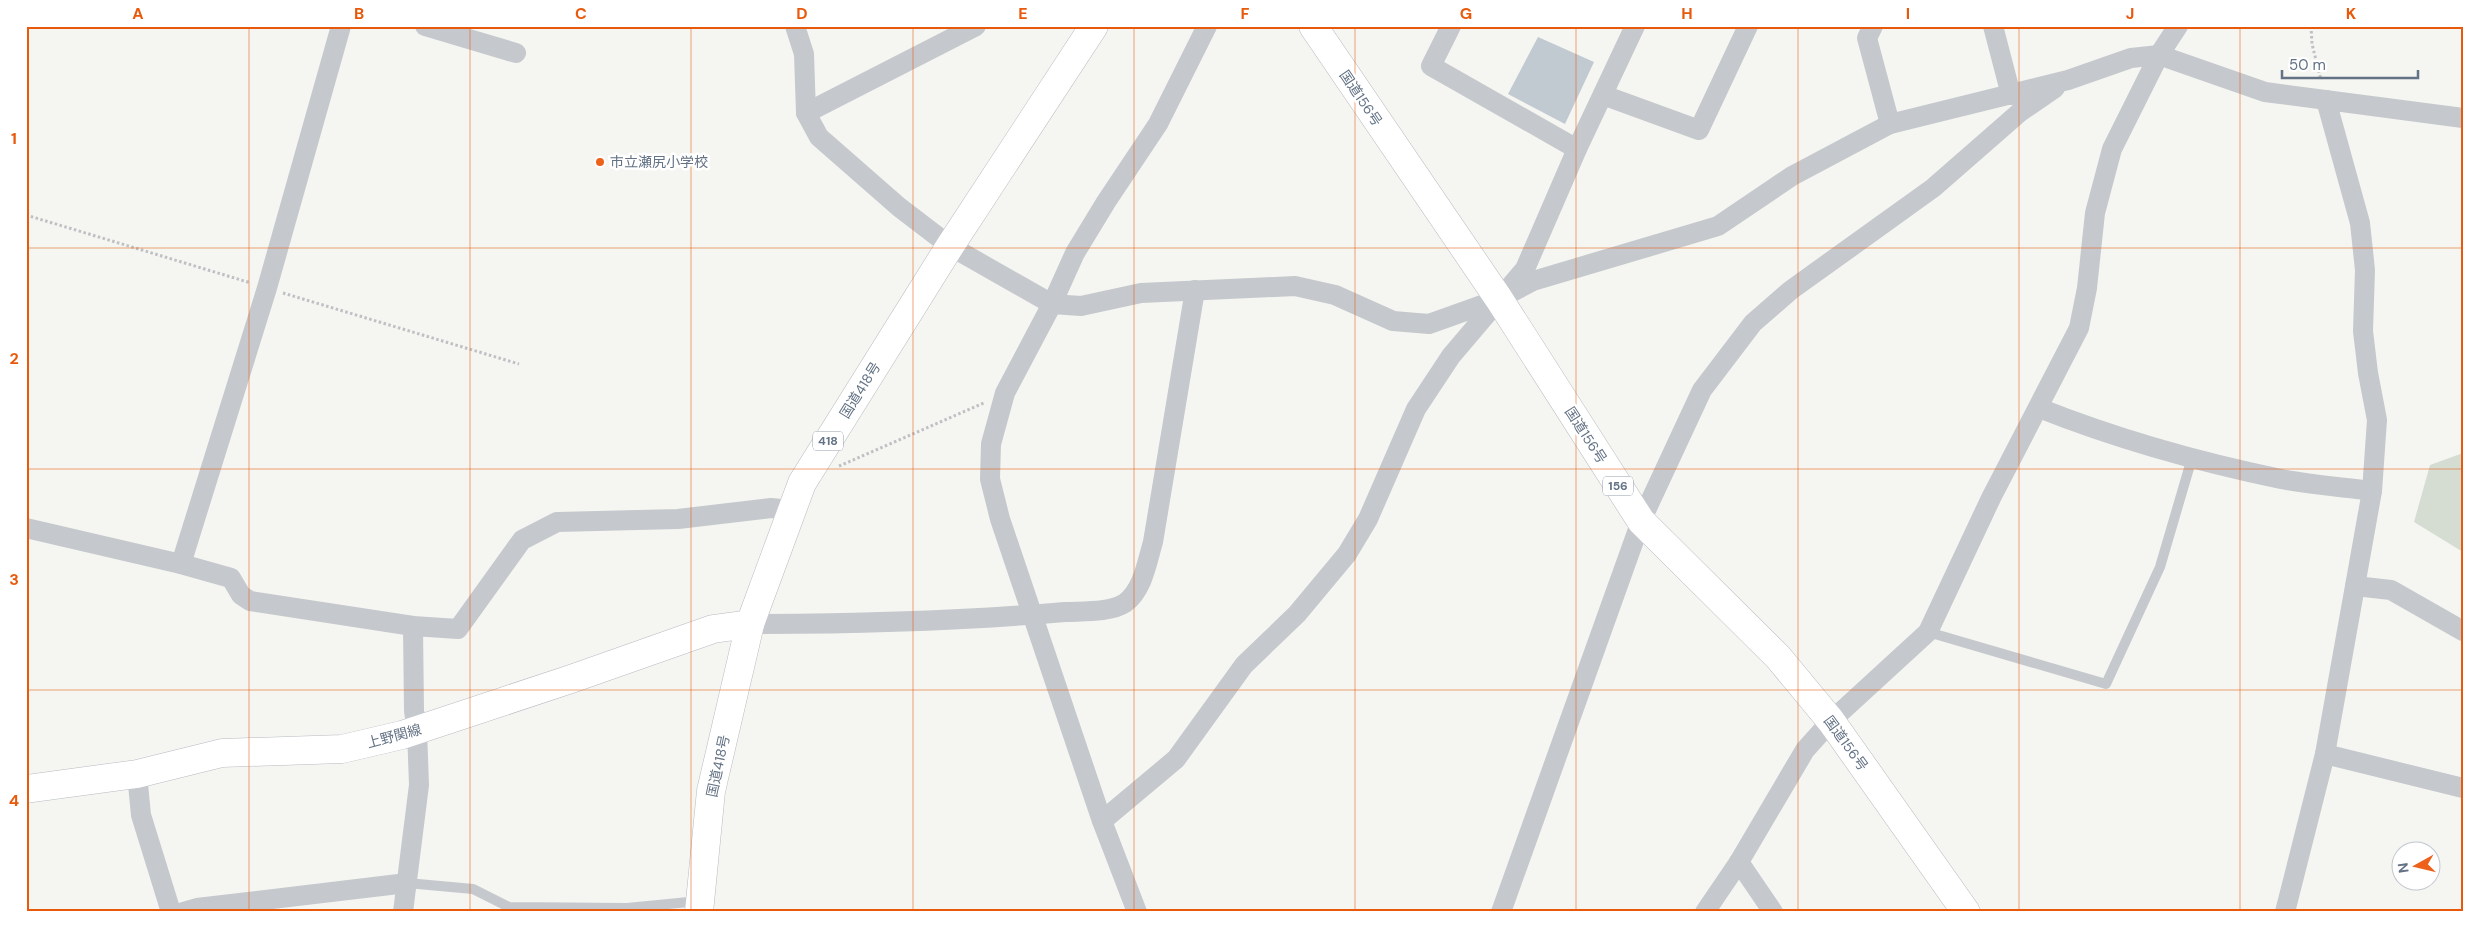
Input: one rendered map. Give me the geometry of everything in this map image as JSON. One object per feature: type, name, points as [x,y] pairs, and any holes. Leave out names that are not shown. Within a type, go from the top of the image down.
[{"type":"main road","name":"国道418号","points":[[699,906],[712,791],[750,624],[802,482],[950,246],[1094,26]]},
{"type":"main road","name":"国道156号","points":[[1312,26],[1498,299],[1641,522],[1778,657],[1831,721],[1966,912]]},
{"type":"main road","name":"上野関線","points":[[26,789],[137,774],[222,754],[342,749],[417,730],[713,629],[750,624]]},
{"type":"street","points":[[181,564],[267,288],[341,26]]},
{"type":"street","points":[[425,26],[516,54]]},
{"type":"street","points":[[795,26],[804,54],[806,113],[819,137],[899,206],[950,246],[1052,304],[1082,306],[1141,293],[1295,286],[1335,295],[1393,321],[1429,324],[1498,299],[1533,281],[1718,226],[1792,176],[1890,124],[2068,80],[2131,58],[2159,55],[2265,92],[2463,118]]},
{"type":"street","points":[[806,113],[976,26]]},
{"type":"street","points":[[1137,912],[1102,821],[1000,519],[990,478],[991,444],[1005,393],[1052,304],[1080,244],[1158,124],[1207,26]]},
{"type":"street","points":[[1451,26],[1431,66],[1577,149]]},
{"type":"street","points":[[1102,821],[1176,759],[1244,665],[1297,614],[1347,554],[1368,519],[1416,410],[1451,356],[1525,269],[1577,149],[1635,26]]},
{"type":"street","points":[[1603,95],[1699,130],[1748,26]]},
{"type":"street","points":[[1873,26],[1867,38],[1890,124]]},
{"type":"street","points":[[1993,26],[2011,95]]},
{"type":"street","points":[[1705,912],[1740,862],[1805,750],[1831,721],[1928,632],[1992,498],[2080,328],[2087,288],[2095,213],[2112,149],[2159,55],[2178,26]]},
{"type":"street","points":[[1502,912],[1641,522],[1702,390],[1753,322],[1791,290],[1933,188],[2020,112],[2068,80]]},
{"type":"street","points":[[2285,912],[2325,754],[2372,491],[2377,420],[2368,373],[2363,332],[2365,270],[2361,232],[2326,100]]},
{"type":"street","points":[[750,624],[818,624],[1032,615],[1108,608],[1125,603],[1141,583],[1153,542],[1195,290]]},
{"type":"street","points":[[2039,408],[2092,429],[2192,458],[2283,480],[2372,491]]},
{"type":"street","points":[[26,528],[181,564],[231,578],[240,596],[250,601],[413,626],[458,629],[522,540],[558,522],[678,519],[771,508],[791,510]]},
{"type":"street","points":[[2355,586],[2391,590],[2463,630]]},
{"type":"street","points":[[403,912],[419,785],[417,730],[414,711],[413,626]]},
{"type":"street","points":[[2325,754],[2463,788]]},
{"type":"street","points":[[137,774],[141,815],[171,912]]},
{"type":"street","points":[[1740,862],[1773,912]]},
{"type":"street","points":[[183,912],[198,908],[406,883]]},
{"type":"lane","points":[[1928,632],[2106,684],[2160,567],[2192,458]]},
{"type":"lane","points":[[406,883],[473,889],[509,907],[627,908],[699,906]]},
{"type":"path","points":[[2311,26],[2312,44],[2326,100]]},
{"type":"path","points":[[26,215],[518,364]]},
{"type":"path","points":[[837,467],[1005,393]]},
{"type":"shaded area","points":[[1538,37],[1594,62],[1565,124],[1508,94]]},
{"type":"shaded area","points":[[2463,453],[2463,552],[2414,522],[2430,465]]},
{"type":"place","name":"市立瀬尻小学校","points":[[600,162]]}]
